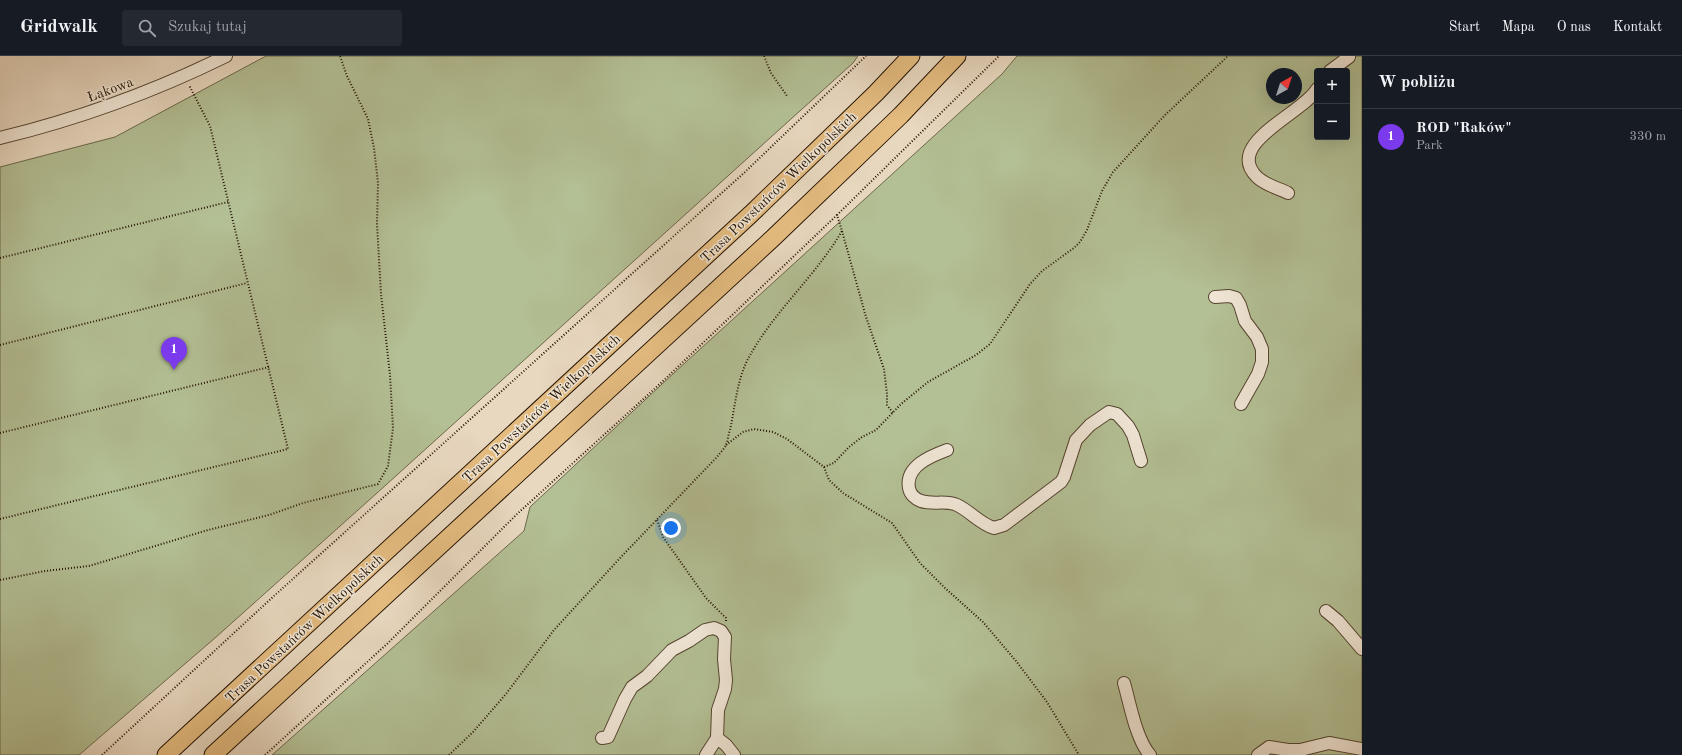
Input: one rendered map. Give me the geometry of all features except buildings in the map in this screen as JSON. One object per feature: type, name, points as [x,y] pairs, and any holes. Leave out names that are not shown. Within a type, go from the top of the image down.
[{"type":"highway","name":"Trasa Powstańców Wielkopolskich","points":[[166,755],[751,214],[876,93],[911,56]]},
{"type":"highway","points":[[213,755],[773,238],[901,115],[957,56]]},
{"type":"street","name":"Łąkowa","points":[[0,138],[103,109],[144,93],[226,56]]},
{"type":"street","points":[[1334,68],[1349,57]]},
{"type":"street","points":[[1288,193],[1258,177],[1250,165],[1249,156],[1254,146],[1270,128],[1314,96]]},
{"type":"street","points":[[1215,297],[1229,296],[1238,301],[1245,321],[1257,337],[1262,349],[1262,362],[1258,374],[1241,404]]},
{"type":"street","points":[[947,450],[933,456],[914,469],[908,482],[908,487],[912,495],[920,501],[955,504],[994,528],[1004,525],[1061,482],[1064,477],[1074,442],[1090,425],[1106,413],[1114,413],[1124,420],[1133,435],[1141,461]]},
{"type":"street","points":[[1326,611],[1338,621],[1362,649]]},
{"type":"street","points":[[602,738],[608,738],[632,687],[647,676],[666,654],[708,628],[714,628],[721,631],[725,638],[724,659],[726,680],[725,689],[718,710],[717,738],[706,755]]},
{"type":"street","points":[[1124,683],[1139,731],[1146,750],[1150,755]]},
{"type":"street","points":[[717,738],[726,745],[734,755]]},
{"type":"street","points":[[1258,755],[1269,747],[1300,750],[1329,743],[1362,749]]},
{"type":"path","points":[[0,580],[45,571],[88,566],[208,530],[269,515],[303,503],[378,484],[388,466],[393,428],[390,375],[381,294],[377,224],[378,183],[374,148],[368,119],[340,56]]},
{"type":"path","points":[[764,56],[771,73],[787,96]]},
{"type":"path","points":[[102,755],[286,584],[745,172],[866,56]]},
{"type":"path","points":[[265,755],[388,643],[516,515],[662,382],[837,215],[999,56]]},
{"type":"path","points":[[824,467],[834,463],[849,447],[862,437],[876,430],[901,404],[928,382],[976,355],[990,344],[1030,284],[1042,271],[1080,242],[1087,230],[1102,191],[1113,172],[1165,115],[1228,56]]},
{"type":"path","points":[[0,520],[288,449],[210,126],[194,94]]},
{"type":"path","points":[[0,258],[228,202]]},
{"type":"path","points":[[837,215],[866,317],[884,369],[887,405],[893,413]]},
{"type":"path","points":[[726,446],[740,382],[748,361],[762,336],[787,303],[818,267],[842,231]]},
{"type":"path","points":[[0,345],[247,283]]},
{"type":"path","points":[[0,433],[269,367]]},
{"type":"path","points":[[449,755],[473,732],[501,699],[554,630],[726,446],[743,432],[764,430],[773,432],[787,439],[824,467],[829,480],[843,493],[892,523],[920,563],[983,622],[996,637],[1047,702],[1078,755]]},
{"type":"path","points":[[657,520],[658,528],[706,598],[726,618],[726,625],[721,631]]},
{"type":"green space","points":[[266,56],[858,56],[853,63],[377,493],[215,638],[79,755],[0,755],[0,167],[115,137]]},
{"type":"green space","points":[[1017,56],[1362,56],[1362,755],[272,755],[524,531],[530,507],[675,372],[1002,74]]},
{"type":"place","name":"ROD \"Raków\"","points":[[174,370]]}]
